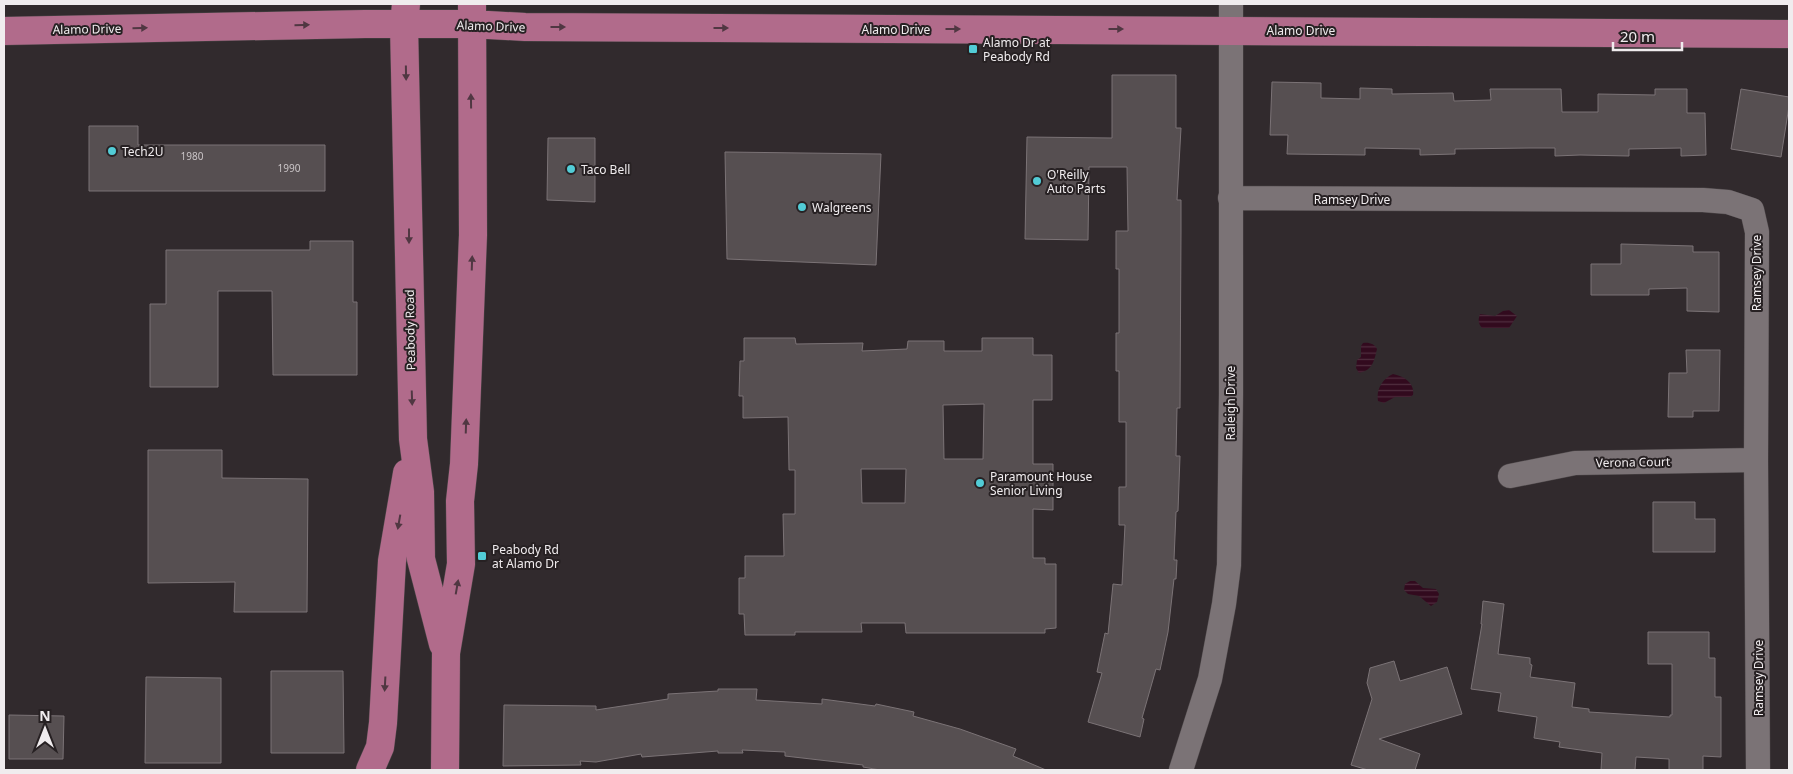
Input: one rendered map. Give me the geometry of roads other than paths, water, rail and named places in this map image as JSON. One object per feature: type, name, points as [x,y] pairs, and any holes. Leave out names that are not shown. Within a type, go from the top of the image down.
[{"type":"main road","name":"Alamo Drive","points":[[4,31],[405,14],[471,14],[525,27],[1231,17],[1789,34]]},
{"type":"main road","name":"Peabody Road","points":[[405,14],[413,439],[420,492],[421,559],[446,653]]},
{"type":"main road","name":"Peabody Road","points":[[445,770],[446,653],[461,564],[460,501],[464,464],[473,235],[471,14]]},
{"type":"main road","points":[[370,770],[380,747],[392,561],[413,439]]},
{"type":"street","name":"Raleigh Drive","points":[[1181,770],[1210,679],[1229,565],[1231,17]]},
{"type":"street","name":"Ramsey Drive","points":[[1230,198],[1703,200],[1728,202],[1752,210],[1757,232],[1758,770]]},
{"type":"street","name":"Verona Court","points":[[1510,476],[1575,463],[1756,460]]},
{"type":"place","name":"Alamo Dr at Peabody Rd","points":[[973,49]]},
{"type":"place","name":"Tech2U","points":[[112,151]]},
{"type":"place","name":"Taco Bell","points":[[571,169]]},
{"type":"place","name":"O'Reilly Auto Parts","points":[[1037,181]]},
{"type":"place","name":"Walgreens","points":[[802,207]]},
{"type":"place","name":"Paramount House Senior Living","points":[[980,483]]},
{"type":"place","name":"Peabody Rd at Alamo Dr","points":[[482,556]]}]
